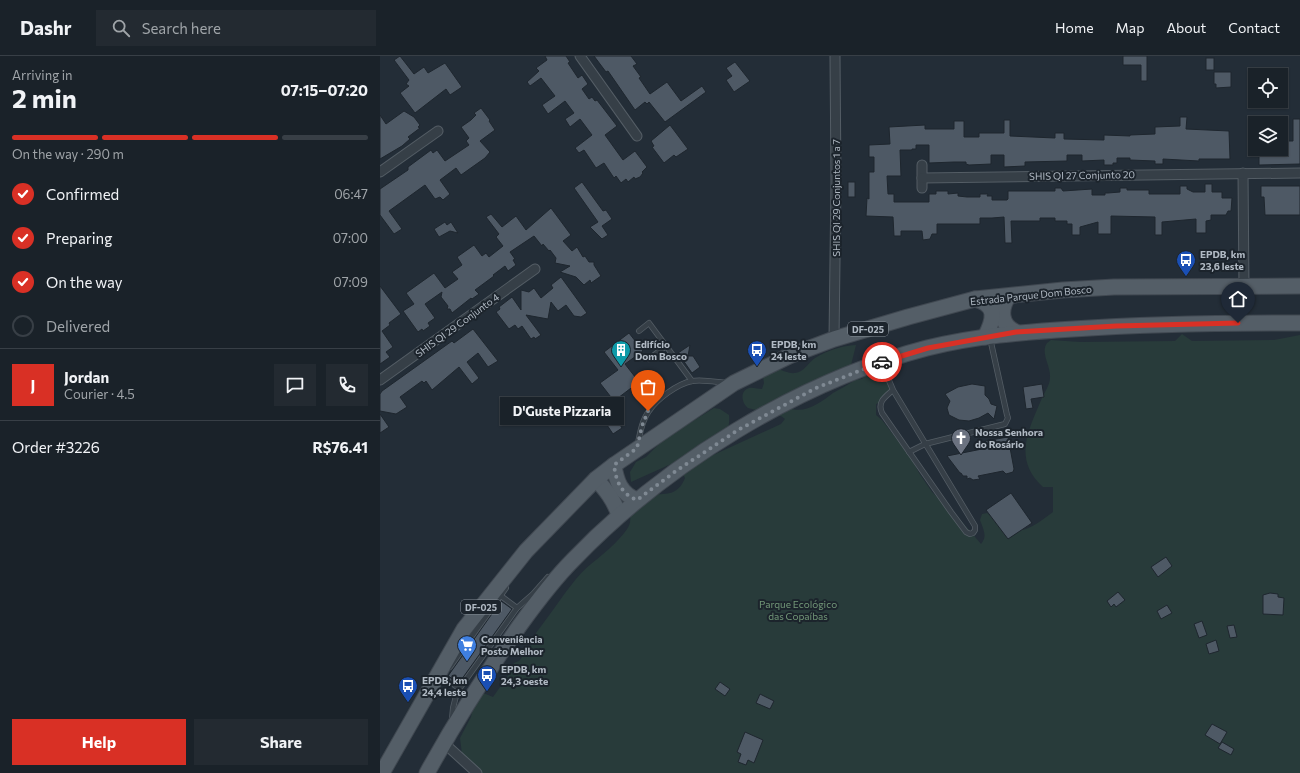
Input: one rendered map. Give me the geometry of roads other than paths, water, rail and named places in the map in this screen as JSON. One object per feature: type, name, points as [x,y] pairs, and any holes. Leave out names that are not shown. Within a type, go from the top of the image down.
[{"type":"main road","name":"Estrada Parque Dom Bosco","points":[[382,773],[464,629],[526,551],[596,479],[637,448],[734,383],[789,356],[834,339],[975,299],[1063,290],[1114,287],[1300,286]]},
{"type":"main road","points":[[1008,296],[1002,306],[1004,320],[1008,327],[1016,332]]},
{"type":"main road","points":[[975,299],[987,304],[991,311],[993,321],[987,337]]},
{"type":"main road","points":[[427,773],[490,667],[537,601],[566,568],[619,515],[676,471],[738,430],[816,388],[882,362],[928,348],[1016,332],[1192,323],[1300,323]]},
{"type":"main road","points":[[614,465],[619,486],[629,497],[637,500]]},
{"type":"main road","points":[[596,479],[607,491],[616,505],[619,515]]},
{"type":"street","points":[[580,56],[637,136]]},
{"type":"street","name":"SHIS QI 29 Conjuntos 1 a 7","points":[[834,339],[836,56]]},
{"type":"street","points":[[380,172],[438,131]]},
{"type":"street","points":[[922,165],[922,188]]},
{"type":"street","points":[[1242,173],[1244,287]]},
{"type":"street","name":"SHIS QI 27 Conjunto 20","points":[[922,178],[1300,173]]},
{"type":"street","name":"SHIS QI 29 Conjunto 4","points":[[380,380],[534,269]]},
{"type":"street","points":[[448,737],[477,773]]},
{"type":"lane","points":[[639,331],[648,323],[692,381]]},
{"type":"lane","points":[[910,452],[925,444],[1003,426],[1007,422],[1007,415],[987,337]]},
{"type":"lane","points":[[649,359],[666,346]]},
{"type":"lane","points":[[882,362],[893,390],[975,526],[973,533],[969,534],[963,528],[881,410],[882,400],[893,390]]},
{"type":"lane","points":[[637,448],[642,426],[648,411],[662,397],[679,386],[692,381],[734,383]]},
{"type":"lane","points":[[548,536],[557,526],[562,513]]},
{"type":"lane","points":[[448,737],[453,708],[460,689],[517,608],[533,594],[552,571],[566,568]]},
{"type":"lane","points":[[422,702],[443,677],[511,582]]},
{"type":"lane","points":[[501,596],[517,608]]},
{"type":"lane","points":[[443,677],[460,689]]},
{"type":"place","name":"EPDB, km 23,6 leste","points":[[1186,277]]},
{"type":"place","name":"Edifício Dom Bosco","points":[[621,367]]},
{"type":"place","name":"EPDB, km 24 leste","points":[[757,367]]},
{"type":"place","name":"D'Guste Pizzaria","points":[[648,411]]},
{"type":"place","name":"Nossa Senhora do Rosário","points":[[961,455]]},
{"type":"place","name":"Conveniência Posto Melhor","points":[[467,662]]},
{"type":"place","name":"EPDB, km 24,3 oeste","points":[[487,692]]},
{"type":"place","name":"EPDB, km 24,4 leste","points":[[408,703]]},
{"type":"park label","name":"Parque Ecológico das Copaíbas","points":[[798,610]]}]
